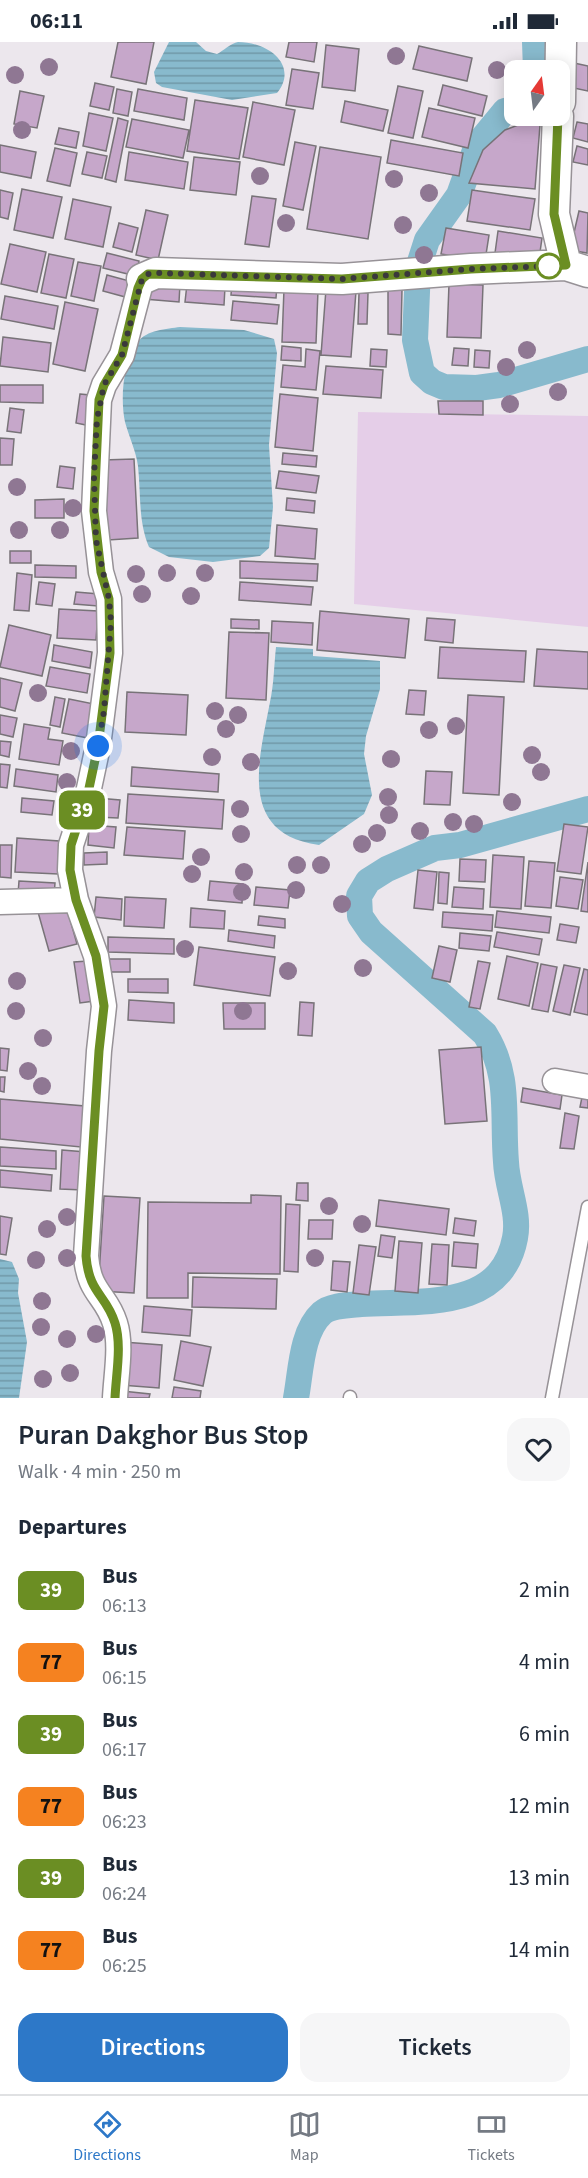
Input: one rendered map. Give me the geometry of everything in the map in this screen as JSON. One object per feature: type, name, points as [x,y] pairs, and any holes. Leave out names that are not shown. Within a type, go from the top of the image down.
[{"type":"street","points":[[561,42],[561,60]]},
{"type":"street","points":[[115,1398],[116,1326],[110,1310],[95,1291],[87,1275],[86,1256],[104,1006],[96,956],[76,900],[70,870],[71,845],[88,793],[98,746],[110,653],[109,599],[101,572],[94,511],[99,400],[104,385],[122,355],[142,279],[148,274],[342,279],[439,272],[577,269],[554,214],[558,126]]},
{"type":"street","points":[[0,902],[76,900]]},
{"type":"street","points":[[555,1081],[588,1087]]},
{"type":"lane","points":[[552,1398],[588,1207]]},
{"type":"shaded area","points":[[358,412],[588,416],[588,627],[354,604]]},
{"type":"water","points":[[169,42],[196,42],[206,51],[217,54],[238,42],[260,46],[270,51],[283,65],[285,74],[283,83],[277,93],[232,100],[162,87],[156,83],[154,72]]},
{"type":"water","points":[[180,327],[244,330],[274,339],[277,353],[269,445],[273,507],[269,548],[260,556],[213,562],[169,557],[149,547],[145,537],[141,517],[137,460],[125,422],[124,380],[133,350],[142,338],[157,331]]},
{"type":"water","points":[[276,647],[313,649],[313,656],[380,661],[380,689],[366,736],[364,754],[372,795],[364,814],[319,845],[293,838],[275,826],[265,810],[260,791],[261,747],[272,688]]},
{"type":"water","points":[[0,1259],[12,1262],[19,1279],[18,1293],[27,1342],[19,1398],[0,1398]]},
{"type":"building","points":[[118,42],[154,42],[146,84],[111,77]]},
{"type":"building","points":[[289,42],[317,42],[314,62],[286,57]]},
{"type":"building","points":[[326,45],[359,49],[355,91],[322,87]]},
{"type":"building","points":[[419,46],[472,58],[467,81],[413,69]]},
{"type":"building","points":[[574,63],[588,66],[588,91],[570,87]]},
{"type":"building","points":[[292,69],[319,73],[313,109],[286,105]]},
{"type":"building","points":[[95,83],[114,87],[109,110],[90,106]]},
{"type":"building","points":[[443,85],[487,96],[482,116],[438,105]]},
{"type":"building","points":[[398,86],[423,91],[413,138],[388,133]]},
{"type":"building","points":[[117,89],[132,92],[128,116],[113,113]]},
{"type":"building","points":[[138,89],[187,98],[184,120],[134,111]]},
{"type":"building","points":[[20,91],[44,96],[37,128],[14,124]]},
{"type":"building","points":[[195,100],[248,108],[239,159],[187,151]]},
{"type":"building","points":[[345,101],[388,110],[383,131],[341,122]]},
{"type":"building","points":[[253,102],[295,110],[284,165],[243,157]]},
{"type":"building","points":[[429,108],[475,118],[468,148],[422,137]]},
{"type":"building","points":[[89,113],[113,118],[106,151],[83,146]]},
{"type":"building","points":[[118,118],[128,121],[116,182],[105,179]]},
{"type":"building","points":[[132,119],[189,130],[183,158],[126,147]]},
{"type":"building","points":[[577,122],[588,124],[588,142],[573,138]]},
{"type":"building","points":[[515,126],[540,126],[535,189],[469,183],[483,150],[505,130]]},
{"type":"building","points":[[59,128],[79,132],[76,148],[55,144]]},
{"type":"building","points":[[391,140],[463,153],[459,176],[387,163]]},
{"type":"building","points":[[295,142],[316,146],[303,210],[283,206]]},
{"type":"building","points":[[0,145],[36,152],[31,178],[0,172]]},
{"type":"building","points":[[577,146],[588,149],[588,165],[573,162]]},
{"type":"building","points":[[320,147],[381,157],[368,239],[307,229]]},
{"type":"building","points":[[55,148],[77,153],[70,186],[47,181]]},
{"type":"building","points":[[87,152],[107,156],[102,178],[82,174]]},
{"type":"building","points":[[129,152],[188,162],[184,189],[125,180]]},
{"type":"building","points":[[194,157],[240,162],[236,195],[190,190]]},
{"type":"building","points":[[22,189],[62,197],[53,238],[14,230]]},
{"type":"building","points":[[0,190],[13,193],[8,219],[0,217]]},
{"type":"building","points":[[472,190],[535,199],[530,230],[467,221]]},
{"type":"building","points":[[252,196],[276,199],[269,247],[245,244]]},
{"type":"building","points":[[73,199],[111,207],[103,247],[65,239]]},
{"type":"building","points":[[146,210],[168,215],[158,260],[136,255]]},
{"type":"building","points":[[579,211],[588,213],[587,253],[570,250]]},
{"type":"building","points":[[119,223],[138,228],[132,252],[113,247]]},
{"type":"building","points":[[446,228],[489,235],[485,261],[441,254]]},
{"type":"building","points":[[498,231],[542,238],[539,259],[495,253]]},
{"type":"building","points":[[10,244],[46,252],[37,292],[1,284]]},
{"type":"building","points":[[107,253],[139,261],[136,276],[103,268]]},
{"type":"building","points":[[49,254],[74,259],[66,298],[41,293]]},
{"type":"building","points":[[78,262],[101,266],[94,301],[71,296]]},
{"type":"building","points":[[107,275],[133,282],[129,298],[103,291]]},
{"type":"building","points":[[145,281],[180,284],[179,302],[144,299]]},
{"type":"building","points":[[232,282],[277,285],[276,298],[231,295]]},
{"type":"building","points":[[187,284],[225,287],[224,305],[185,302]]},
{"type":"building","points":[[449,284],[483,285],[481,338],[447,337]]},
{"type":"building","points":[[284,289],[318,290],[316,343],[282,342]]},
{"type":"building","points":[[326,289],[356,291],[351,357],[321,355]]},
{"type":"building","points":[[388,290],[402,290],[401,335],[388,334]]},
{"type":"building","points":[[359,293],[368,293],[367,324],[358,324]]},
{"type":"building","points":[[5,296],[58,306],[54,329],[1,319]]},
{"type":"building","points":[[233,301],[279,305],[277,324],[231,320]]},
{"type":"building","points":[[65,302],[98,309],[85,371],[53,364]]},
{"type":"building","points":[[3,337],[51,343],[48,372],[0,366]]},
{"type":"building","points":[[282,346],[301,348],[301,361],[281,360]]},
{"type":"building","points":[[454,348],[469,349],[468,366],[452,365]]},
{"type":"building","points":[[306,349],[320,351],[316,390],[281,387],[283,365],[305,367]]},
{"type":"building","points":[[371,349],[387,350],[386,367],[370,366]]},
{"type":"building","points":[[475,350],[490,351],[489,368],[474,367]]},
{"type":"building","points":[[326,366],[383,370],[381,398],[323,394]]},
{"type":"building","points":[[0,385],[43,385],[43,403],[0,402]]},
{"type":"building","points":[[80,394],[90,395],[86,425],[76,423]]},
{"type":"building","points":[[280,394],[318,398],[313,451],[275,447]]},
{"type":"building","points":[[438,401],[483,401],[483,415],[439,414]]},
{"type":"building","points":[[10,408],[24,410],[21,433],[7,431]]},
{"type":"building","points":[[0,438],[14,439],[12,465],[0,465]]},
{"type":"building","points":[[283,453],[317,456],[316,467],[282,464]]},
{"type":"building","points":[[134,459],[138,538],[108,540],[103,460]]},
{"type":"building","points":[[60,466],[75,468],[73,489],[57,487]]},
{"type":"building","points":[[279,471],[319,476],[316,493],[276,488]]},
{"type":"building","points":[[287,498],[315,501],[314,513],[286,510]]},
{"type":"building","points":[[64,499],[64,518],[35,518],[35,500]]},
{"type":"building","points":[[277,525],[317,529],[315,559],[275,556]]},
{"type":"building","points":[[10,551],[31,551],[31,563],[10,563]]},
{"type":"building","points":[[240,561],[318,564],[317,581],[240,578]]},
{"type":"building","points":[[35,565],[76,566],[76,578],[35,577]]},
{"type":"building","points":[[17,573],[32,575],[29,611],[14,610]]},
{"type":"building","points":[[39,582],[55,584],[52,606],[36,604]]},
{"type":"building","points":[[240,582],[313,587],[311,605],[239,600]]},
{"type":"building","points":[[76,592],[99,594],[98,606],[74,604]]},
{"type":"building","points":[[59,609],[98,611],[96,640],[57,638]]},
{"type":"building","points":[[320,611],[409,619],[405,658],[317,650]]},
{"type":"building","points":[[427,618],[455,620],[453,643],[425,640]]},
{"type":"building","points":[[231,619],[259,620],[259,629],[231,628]]},
{"type":"building","points":[[272,621],[313,623],[312,645],[271,642]]},
{"type":"building","points":[[9,625],[51,635],[42,676],[0,667]]},
{"type":"building","points":[[229,632],[269,633],[266,700],[226,698]]},
{"type":"building","points":[[54,645],[92,652],[90,668],[52,661]]},
{"type":"building","points":[[440,647],[526,651],[524,682],[438,678]]},
{"type":"building","points":[[537,649],[588,652],[588,689],[534,686]]},
{"type":"building","points":[[50,667],[90,674],[87,693],[46,686]]},
{"type":"building","points":[[0,678],[22,683],[15,711],[0,707]]},
{"type":"building","points":[[409,690],[426,691],[424,715],[406,714]]},
{"type":"building","points":[[127,692],[188,695],[186,735],[125,732]]},
{"type":"building","points":[[468,695],[504,697],[499,795],[463,793]]},
{"type":"building","points":[[55,697],[65,699],[60,727],[50,725]]},
{"type":"building","points":[[69,699],[94,704],[88,738],[62,733]]},
{"type":"building","points":[[0,715],[17,718],[13,737],[0,734]]},
{"type":"building","points":[[24,724],[50,728],[48,739],[63,741],[59,765],[19,759]]},
{"type":"building","points":[[0,741],[11,742],[9,757],[0,755]]},
{"type":"building","points":[[0,764],[10,765],[7,788],[0,787]]},
{"type":"building","points":[[132,767],[219,774],[218,792],[131,786]]},
{"type":"building","points":[[16,769],[58,775],[56,792],[14,786]]},
{"type":"building","points":[[426,771],[452,772],[450,805],[424,804]]},
{"type":"building","points":[[128,794],[224,800],[222,829],[126,823]]},
{"type":"building","points":[[22,798],[54,801],[52,815],[21,812]]},
{"type":"building","points":[[97,798],[120,800],[118,818],[96,817]]},
{"type":"building","points":[[564,824],[588,827],[581,874],[557,871]]},
{"type":"building","points":[[89,825],[116,827],[114,848],[88,845]]},
{"type":"building","points":[[127,827],[185,831],[183,859],[124,855]]},
{"type":"building","points":[[17,838],[59,841],[58,874],[15,872]]},
{"type":"building","points":[[0,845],[12,845],[11,878],[0,877]]},
{"type":"building","points":[[107,852],[107,864],[84,865],[84,853]]},
{"type":"building","points":[[493,855],[524,857],[521,909],[490,907]]},
{"type":"building","points":[[460,859],[486,860],[485,882],[459,881]]},
{"type":"building","points":[[529,861],[555,863],[551,908],[525,906]]},
{"type":"building","points":[[588,862],[588,912],[581,911]]},
{"type":"building","points":[[418,870],[437,872],[433,910],[414,908]]},
{"type":"building","points":[[439,872],[449,873],[447,904],[438,903]]},
{"type":"building","points":[[560,877],[583,880],[578,909],[556,906]]},
{"type":"building","points":[[19,881],[55,883],[54,896],[18,894]]},
{"type":"building","points":[[210,881],[243,884],[242,903],[208,900]]},
{"type":"building","points":[[256,887],[290,890],[288,908],[254,905]]},
{"type":"building","points":[[454,887],[484,889],[483,909],[452,907]]},
{"type":"building","points":[[96,897],[122,899],[121,920],[94,917]]},
{"type":"building","points":[[125,897],[166,899],[164,928],[124,926]]},
{"type":"building","points":[[66,905],[77,944],[49,951],[38,912]]},
{"type":"building","points":[[191,908],[225,911],[224,929],[190,927]]},
{"type":"building","points":[[497,911],[551,917],[549,933],[495,927]]},
{"type":"building","points":[[443,912],[493,915],[492,931],[442,927]]},
{"type":"building","points":[[259,916],[285,919],[285,928],[258,925]]},
{"type":"building","points":[[560,924],[579,927],[576,943],[557,940]]},
{"type":"building","points":[[229,930],[275,936],[274,948],[228,941]]},
{"type":"building","points":[[497,932],[542,939],[539,955],[494,947]]},
{"type":"building","points":[[460,933],[491,936],[489,951],[459,948]]},
{"type":"building","points":[[108,937],[174,939],[174,954],[108,952]]},
{"type":"building","points":[[439,946],[457,950],[450,982],[432,978]]},
{"type":"building","points":[[199,947],[275,957],[270,996],[194,985]]},
{"type":"building","points":[[507,956],[538,963],[529,1006],[498,999]]},
{"type":"building","points":[[107,959],[130,959],[130,972],[106,972]]},
{"type":"building","points":[[88,961],[94,1001],[80,1003],[74,962]]},
{"type":"building","points":[[478,961],[490,963],[480,1009],[469,1007]]},
{"type":"building","points":[[541,964],[557,967],[548,1012],[532,1009]]},
{"type":"building","points":[[564,965],[580,968],[570,1015],[553,1011]]},
{"type":"building","points":[[584,969],[588,970],[588,1015],[574,1012]]},
{"type":"building","points":[[128,979],[168,979],[168,993],[128,992]]},
{"type":"building","points":[[129,1000],[174,1003],[174,1023],[128,1020]]},
{"type":"building","points":[[300,1002],[314,1003],[312,1036],[298,1035]]},
{"type":"building","points":[[223,1003],[265,1003],[265,1029],[224,1029]]},
{"type":"building","points":[[481,1047],[487,1121],[445,1124],[439,1050]]},
{"type":"building","points":[[0,1048],[9,1049],[7,1071],[0,1070]]},
{"type":"building","points":[[0,1077],[5,1077],[4,1092],[0,1091]]},
{"type":"building","points":[[523,1088],[562,1095],[560,1109],[521,1102]]},
{"type":"building","points":[[582,1097],[588,1098],[588,1108],[580,1107]]},
{"type":"building","points":[[0,1099],[85,1106],[81,1147],[0,1139]]},
{"type":"building","points":[[565,1113],[579,1116],[574,1149],[560,1148]]},
{"type":"building","points":[[0,1147],[56,1151],[56,1169],[0,1166]]},
{"type":"building","points":[[62,1150],[86,1152],[83,1190],[60,1189]]},
{"type":"building","points":[[0,1170],[52,1175],[51,1191],[0,1187]]},
{"type":"building","points":[[297,1183],[308,1183],[308,1201],[296,1200]]},
{"type":"building","points":[[251,1195],[281,1196],[280,1274],[188,1273],[188,1298],[147,1298],[148,1202],[251,1203]]},
{"type":"building","points":[[104,1196],[140,1198],[134,1293],[98,1291]]},
{"type":"building","points":[[379,1200],[449,1209],[446,1235],[376,1226]]},
{"type":"building","points":[[286,1204],[300,1205],[298,1272],[284,1271]]},
{"type":"building","points":[[0,1216],[12,1218],[6,1255],[0,1254]]},
{"type":"building","points":[[455,1218],[476,1221],[474,1236],[453,1233]]},
{"type":"building","points":[[309,1220],[333,1220],[332,1239],[308,1239]]},
{"type":"building","points":[[381,1235],[395,1237],[392,1258],[378,1256]]},
{"type":"building","points":[[399,1241],[422,1243],[418,1293],[395,1291]]},
{"type":"building","points":[[454,1242],[478,1244],[476,1268],[452,1266]]},
{"type":"building","points":[[432,1244],[449,1245],[447,1285],[429,1284]]},
{"type":"building","points":[[359,1245],[376,1247],[369,1295],[353,1293]]},
{"type":"building","points":[[333,1261],[350,1262],[347,1292],[331,1290]]},
{"type":"building","points":[[193,1277],[277,1279],[276,1309],[192,1307]]},
{"type":"building","points":[[144,1306],[192,1310],[190,1336],[142,1332]]},
{"type":"building","points":[[181,1341],[211,1347],[203,1386],[174,1380]]},
{"type":"building","points":[[123,1342],[162,1345],[159,1388],[121,1385]]},
{"type":"building","points":[[174,1387],[201,1391],[200,1398],[172,1398]]},
{"type":"building","points":[[122,1391],[150,1394],[149,1398],[122,1398]]},
{"type":"waterway","points":[[535,42],[536,60]]},
{"type":"waterway","points":[[504,112],[477,145],[459,195],[427,240],[418,268],[415,340],[422,373],[432,382],[444,387],[477,388],[499,385],[588,359]]},
{"type":"waterway","points":[[296,1398],[306,1341],[315,1321],[326,1310],[361,1304],[432,1301],[476,1290],[493,1279],[507,1262],[515,1238],[515,1210],[506,1162],[504,1096],[499,1065],[493,1050],[485,1034],[371,932],[360,916],[359,896],[368,881],[387,869],[435,848],[460,845],[588,809]]},
{"type":"bus line","name":"39","points":[[115,1398],[116,1326],[110,1310],[95,1291],[87,1275],[86,1256],[92,1199],[99,1051],[104,1006],[96,956],[76,900],[70,870],[71,845],[88,793],[98,746],[110,653],[109,599],[101,572],[94,511],[97,419],[99,400],[104,385],[122,355],[138,288],[142,279],[148,274],[272,279],[342,279],[471,269],[566,265],[554,214],[557,126]]},
{"type":"route","points":[[98,746],[104,711],[111,622],[109,599],[101,572],[96,540],[94,477],[97,419],[99,400],[104,385],[122,355],[142,279],[148,274],[156,273],[272,279],[342,279],[471,269],[549,266]]}]
